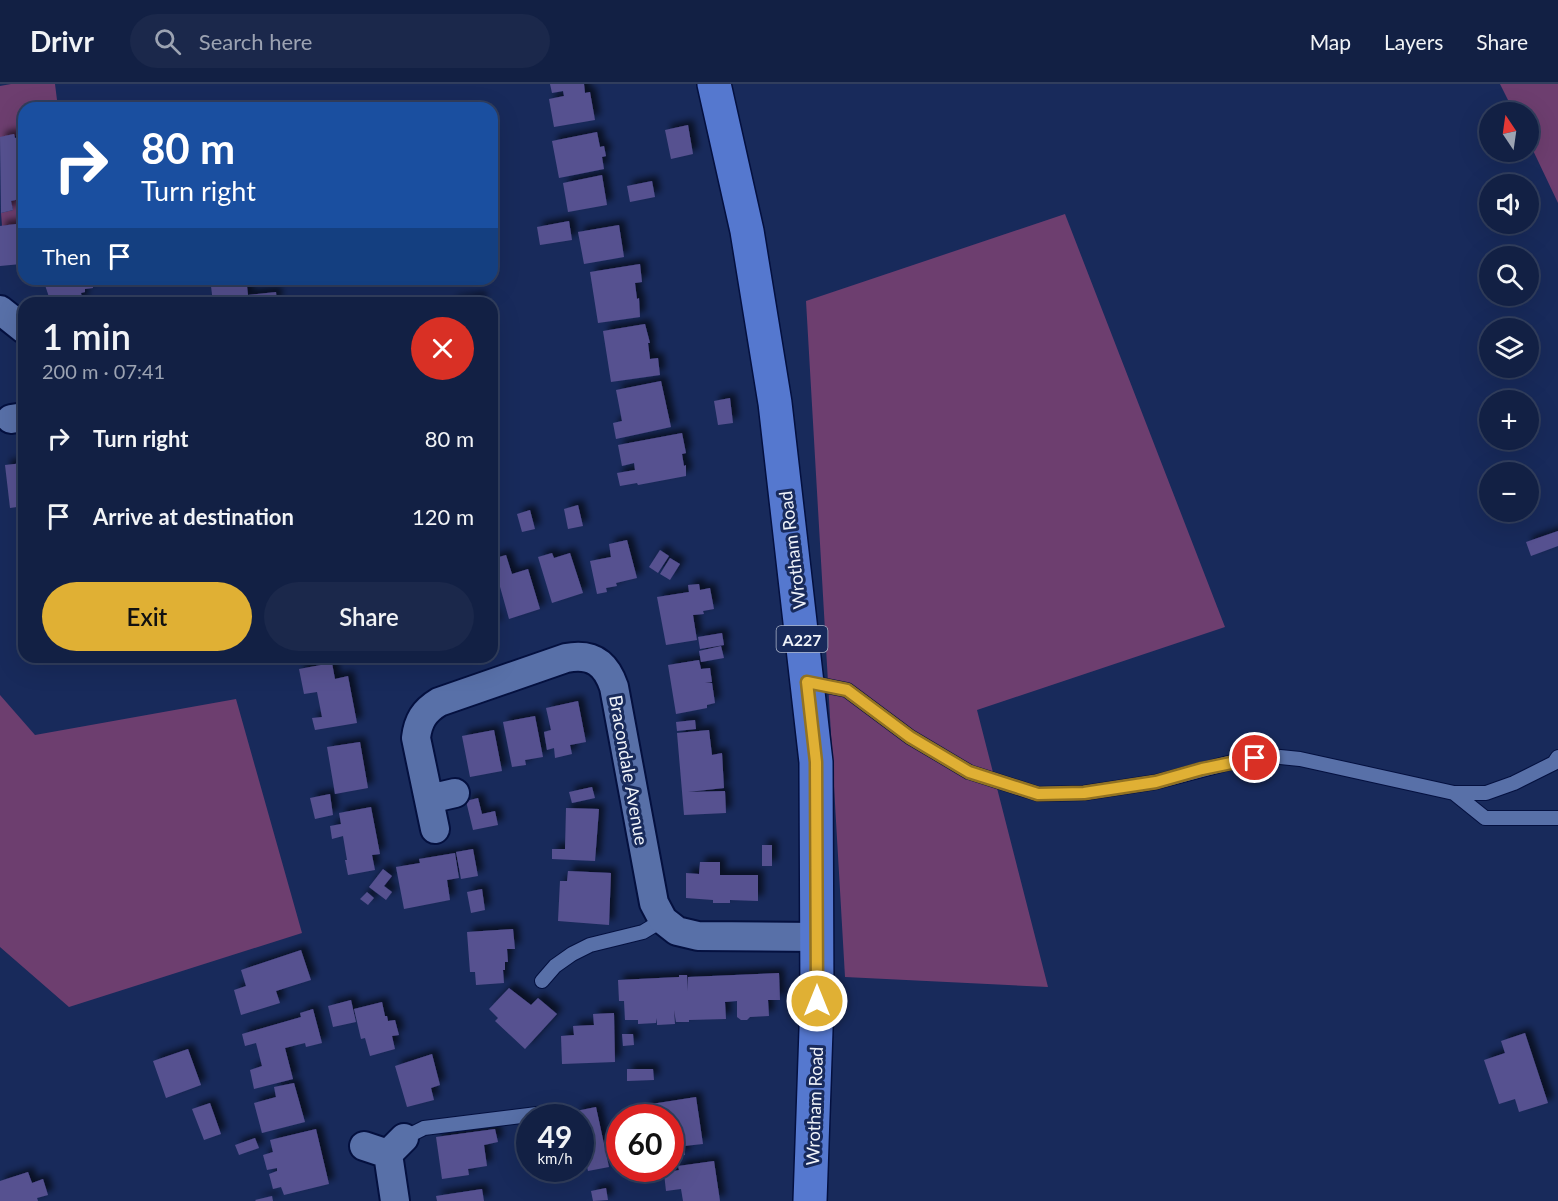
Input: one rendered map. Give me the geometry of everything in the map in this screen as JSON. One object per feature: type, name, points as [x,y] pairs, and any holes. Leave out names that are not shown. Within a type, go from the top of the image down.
[{"type":"main road","name":"Wrotham Road","points":[[714,84],[747,231],[775,403],[816,762],[818,937],[816,1076],[810,1201]]},
{"type":"street","points":[[0,310],[18,324]]},
{"type":"street","name":"Bracondale Avenue","points":[[435,829],[442,796],[416,738],[417,727],[428,708],[439,702],[566,658],[579,656],[591,658],[603,667],[614,687],[654,903],[663,920]]},
{"type":"street","points":[[663,920],[677,931],[698,936],[818,937]]},
{"type":"street","points":[[385,1146],[395,1201]]},
{"type":"lane","points":[[807,682],[847,690],[910,737],[969,772],[1038,794],[1084,793],[1156,782],[1240,760],[1270,756],[1300,759],[1455,793],[1486,793],[1514,783],[1554,763],[1558,757]]},
{"type":"lane","points":[[1455,793],[1485,818],[1558,819]]},
{"type":"lane","points":[[542,981],[555,966],[572,954],[590,945],[643,932],[663,920]]},
{"type":"lane","points":[[385,1146],[413,1132],[516,1117]]},
{"type":"shaded area","points":[[55,84],[57,102],[18,102],[18,136],[0,137],[0,86]]},
{"type":"shaded area","points":[[1500,84],[1558,84],[1558,203],[1539,162],[1539,102],[1509,102]]},
{"type":"shaded area","points":[[18,199],[18,224],[2,226],[1,213],[13,210],[11,201]]},
{"type":"shaded area","points":[[1065,214],[1225,627],[977,710],[1048,987],[845,977],[806,301]]},
{"type":"shaded area","points":[[0,695],[35,735],[236,699],[302,933],[69,1007],[0,947]]},
{"type":"building","points":[[550,84],[584,84],[585,93],[590,92],[595,120],[554,127],[549,99],[564,96],[563,91],[552,93]]},
{"type":"building","points":[[688,125],[693,154],[671,159],[665,130]]},
{"type":"building","points":[[597,132],[600,147],[604,146],[606,156],[602,157],[604,169],[559,178],[552,141]]},
{"type":"building","points":[[14,134],[15,138],[18,137],[18,199],[11,201],[13,210],[1,213],[0,137]]},
{"type":"building","points":[[602,175],[607,205],[568,212],[563,183]]},
{"type":"building","points":[[652,181],[655,197],[630,202],[627,186]]},
{"type":"building","points":[[569,221],[572,240],[540,245],[537,227]]},
{"type":"building","points":[[18,224],[18,264],[0,266],[0,226]]},
{"type":"building","points":[[619,225],[624,257],[584,264],[578,232]]},
{"type":"building","points":[[640,264],[642,282],[635,283],[640,317],[598,323],[590,272]]},
{"type":"building","points":[[45,285],[93,285],[93,288],[85,289],[85,292],[81,293],[82,297],[49,297]]},
{"type":"building","points":[[211,286],[247,286],[248,295],[276,292],[276,297],[212,297]]},
{"type":"building","points":[[645,324],[650,343],[648,343],[650,359],[658,358],[660,375],[611,382],[603,331]]},
{"type":"building","points":[[661,381],[671,427],[616,439],[613,423],[622,421],[616,390]]},
{"type":"building","points":[[730,398],[733,423],[718,425],[714,401]]},
{"type":"building","points":[[682,433],[686,453],[682,454],[684,466],[686,465],[686,476],[620,486],[617,473],[635,470],[634,463],[622,466],[618,445]]},
{"type":"building","points":[[18,464],[18,507],[10,508],[5,465]]},
{"type":"building","points":[[578,505],[583,526],[568,529],[564,509]]},
{"type":"building","points":[[530,510],[535,529],[522,532],[517,514]]},
{"type":"building","points":[[1558,531],[1558,546],[1531,556],[1526,542]]},
{"type":"building","points":[[627,540],[637,578],[616,583],[617,586],[606,588],[607,592],[597,594],[590,561],[611,557],[609,544]]},
{"type":"building","points":[[660,550],[669,556],[658,573],[649,567]]},
{"type":"building","points":[[552,553],[554,558],[570,553],[583,593],[552,603],[538,557]]},
{"type":"building","points":[[506,555],[512,574],[528,569],[540,609],[509,619],[498,580],[498,557]]},
{"type":"building","points":[[670,558],[680,564],[670,580],[660,574]]},
{"type":"building","points":[[699,584],[700,590],[710,588],[714,609],[703,611],[704,614],[693,615],[697,640],[666,645],[657,597],[689,592],[688,585]]},
{"type":"building","points":[[722,633],[724,645],[700,649],[698,637]]},
{"type":"building","points":[[721,646],[724,658],[701,662],[699,651]]},
{"type":"building","points":[[699,660],[701,669],[710,668],[712,682],[705,683],[712,683],[715,703],[707,705],[707,708],[676,714],[668,665]]},
{"type":"building","points":[[332,663],[335,679],[348,676],[357,723],[315,730],[312,718],[322,717],[317,692],[304,694],[299,669]]},
{"type":"building","points":[[578,701],[586,742],[570,745],[572,754],[555,758],[554,748],[547,750],[544,732],[551,730],[546,708]]},
{"type":"building","points":[[535,716],[543,757],[525,760],[526,765],[512,767],[503,722]]},
{"type":"building","points":[[695,720],[696,729],[677,731],[676,722]]},
{"type":"building","points":[[494,730],[502,771],[470,777],[462,736]]},
{"type":"building","points":[[709,730],[712,755],[722,753],[724,788],[688,792],[725,791],[726,813],[684,815],[677,733]]},
{"type":"building","points":[[360,742],[368,788],[335,794],[327,747]]},
{"type":"building","points":[[592,787],[595,798],[572,803],[569,792]]},
{"type":"building","points":[[330,794],[333,815],[315,819],[310,798]]},
{"type":"building","points":[[478,798],[482,814],[495,811],[498,825],[473,830],[466,801]]},
{"type":"building","points":[[371,807],[380,854],[372,855],[375,870],[348,875],[343,836],[332,839],[330,826],[341,824],[339,813]]},
{"type":"building","points":[[566,808],[599,809],[595,861],[552,859],[552,849],[565,849]]},
{"type":"building","points":[[762,845],[772,845],[772,866],[762,866]]},
{"type":"building","points":[[473,849],[478,876],[461,879],[456,852]]},
{"type":"building","points":[[455,853],[459,878],[447,880],[450,900],[404,909],[396,867],[420,863],[419,859]]},
{"type":"building","points":[[700,862],[720,862],[720,875],[758,875],[758,901],[730,900],[730,903],[713,903],[713,900],[686,898],[686,873],[699,874]]},
{"type":"building","points":[[383,869],[392,876],[384,886],[392,892],[386,900],[369,887]]},
{"type":"building","points":[[568,871],[611,873],[609,925],[558,921],[560,881],[567,881]]},
{"type":"building","points":[[482,889],[485,910],[471,913],[467,892]]},
{"type":"building","points":[[367,892],[374,898],[368,905],[360,899]]},
{"type":"building","points":[[513,929],[515,949],[507,949],[508,962],[505,962],[505,970],[503,970],[504,983],[476,985],[475,972],[470,972],[467,932]]},
{"type":"building","points":[[301,950],[311,980],[276,991],[280,1003],[241,1015],[234,990],[246,986],[241,970]]},
{"type":"building","points":[[779,973],[780,1000],[768,1000],[769,1016],[750,1017],[747,1020],[737,1017],[737,1001],[725,1002],[726,1019],[676,1022],[674,1010],[675,1024],[657,1025],[657,1018],[656,1023],[638,1024],[638,1020],[625,1020],[624,1001],[619,1001],[618,980],[687,975],[688,991],[688,977]]},
{"type":"building","points":[[509,988],[531,1005],[538,998],[557,1014],[525,1049],[495,1021],[498,1018],[489,1009]]},
{"type":"building","points":[[351,1000],[356,1022],[333,1027],[328,1006]]},
{"type":"building","points":[[382,1002],[385,1016],[388,1021],[395,1020],[399,1035],[392,1036],[395,1049],[370,1056],[365,1038],[361,1039],[354,1009]]},
{"type":"building","points":[[313,1009],[322,1043],[306,1047],[305,1043],[285,1048],[293,1079],[254,1089],[250,1070],[262,1066],[256,1043],[245,1046],[242,1034],[301,1017],[300,1013]]},
{"type":"building","points":[[614,1013],[615,1062],[562,1064],[561,1036],[574,1035],[573,1026],[594,1025],[593,1014]]},
{"type":"building","points":[[1525,1033],[1548,1103],[1519,1112],[1515,1099],[1499,1104],[1484,1060],[1505,1053],[1501,1041]]},
{"type":"building","points":[[622,1034],[633,1034],[634,1045],[623,1046]]},
{"type":"building","points":[[188,1049],[201,1085],[166,1098],[153,1061]]},
{"type":"building","points":[[432,1054],[440,1085],[431,1088],[434,1100],[407,1107],[395,1066]]},
{"type":"building","points":[[627,1069],[653,1069],[654,1080],[627,1081]]},
{"type":"building","points":[[294,1083],[305,1122],[262,1133],[254,1103],[276,1097],[274,1087]]},
{"type":"building","points":[[696,1097],[703,1144],[684,1146],[684,1104],[651,1104]]},
{"type":"building","points":[[210,1103],[221,1134],[204,1140],[192,1109]]},
{"type":"building","points":[[594,1107],[596,1107],[606,1153],[606,1168],[594,1170]]},
{"type":"building","points":[[316,1129],[329,1184],[284,1195],[281,1187],[273,1189],[269,1174],[277,1171],[277,1168],[267,1170],[263,1155],[273,1152],[270,1140]]},
{"type":"building","points":[[495,1129],[498,1142],[484,1145],[487,1166],[468,1169],[469,1175],[442,1179],[436,1137]]},
{"type":"building","points":[[255,1138],[259,1148],[239,1155],[235,1145]]},
{"type":"building","points":[[714,1161],[720,1201],[683,1201],[681,1189],[666,1191],[665,1182],[684,1182],[684,1165]]},
{"type":"building","points":[[28,1172],[32,1183],[43,1179],[48,1195],[37,1198],[38,1201],[0,1201],[0,1181]]},
{"type":"building","points":[[606,1188],[608,1200],[593,1201],[591,1191]]},
{"type":"building","points":[[482,1189],[484,1201],[437,1201],[436,1196]]},
{"type":"building","points":[[272,1196],[273,1201],[255,1200]]},
{"type":"route","points":[[817,1001],[816,762],[807,682],[847,690],[910,737],[969,772],[1038,794],[1084,793],[1156,782],[1255,758]]}]
